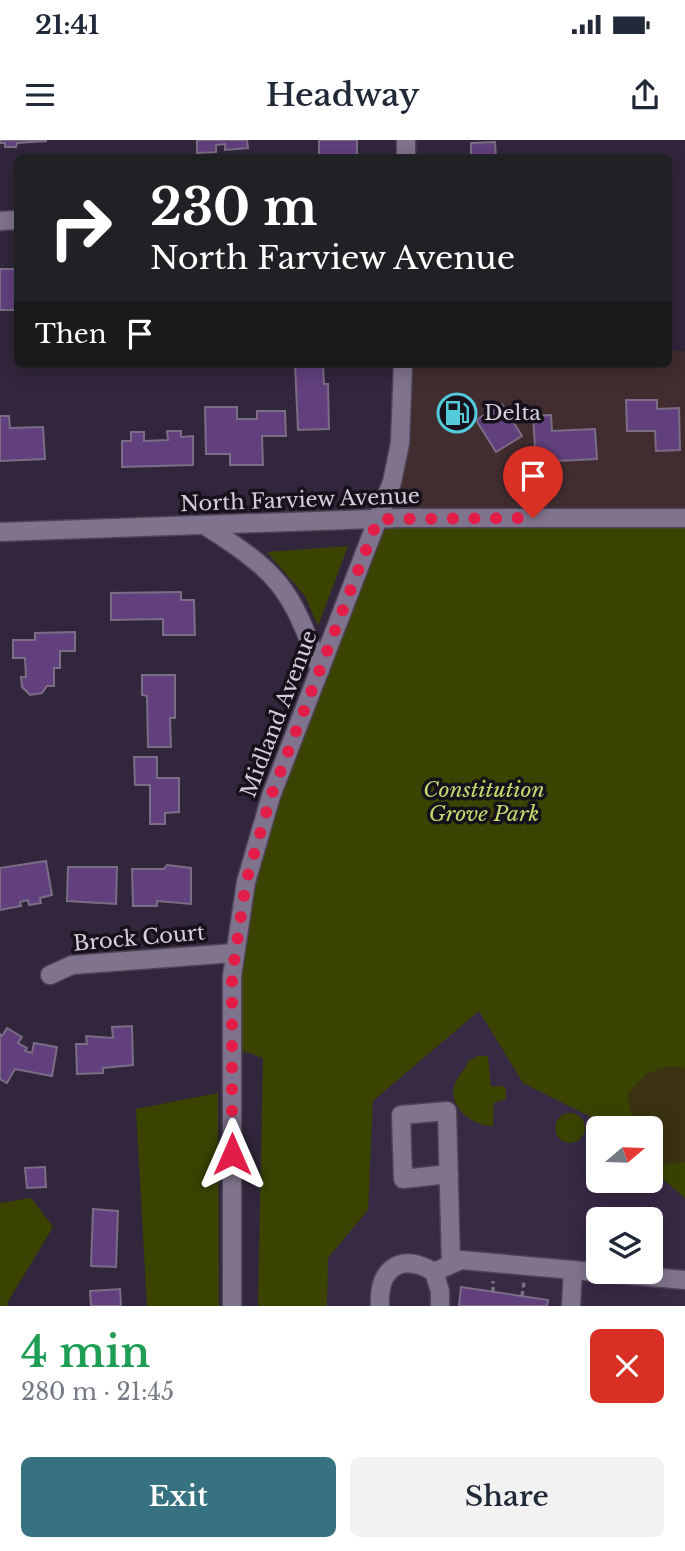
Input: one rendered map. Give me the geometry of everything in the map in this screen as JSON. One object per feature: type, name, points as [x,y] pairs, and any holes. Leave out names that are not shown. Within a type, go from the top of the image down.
[{"type":"street","name":"Midland Avenue","points":[[232,1306],[234,953],[246,882],[257,839],[392,482],[400,443],[403,368]]},
{"type":"street","name":"North Farview Avenue","points":[[0,533],[378,519],[685,518]]},
{"type":"street","points":[[204,525],[264,565],[279,581],[294,603],[320,670]]},
{"type":"street","name":"Brock Court","points":[[50,975],[72,965],[234,953]]},
{"type":"street","points":[[449,1174],[403,1179],[401,1115],[447,1111],[449,1174],[451,1264]]},
{"type":"street","points":[[434,1272],[461,1260],[685,1280]]},
{"type":"street","points":[[380,1306],[381,1281],[392,1268],[414,1263],[434,1272],[440,1291],[440,1306]]},
{"type":"street","points":[[571,1306],[573,1270]]},
{"type":"shaded area","points":[[672,350],[684,351],[685,518],[378,519],[392,482],[403,368],[672,368]]},
{"type":"shaded area","points":[[479,1010],[523,1083],[589,1116],[586,1116],[586,1194],[663,1194],[663,1179],[685,1198],[685,1306],[327,1306],[328,1258],[368,1210],[373,1101]]},
{"type":"green space","name":"Constitution Grove Park","points":[[685,518],[685,1198],[663,1179],[663,1116],[589,1116],[523,1083],[479,1011],[373,1101],[368,1210],[328,1258],[327,1306],[258,1306],[263,1058],[232,1047],[246,882],[378,519]]},
{"type":"green space","points":[[348,546],[318,626],[305,596],[267,552]]},
{"type":"green space","points":[[478,1056],[488,1056],[491,1086],[502,1086],[506,1089],[506,1099],[494,1103],[493,1126],[478,1123],[464,1115],[453,1094],[455,1082],[468,1061]]},
{"type":"green space","points":[[218,1093],[219,1306],[147,1306],[136,1109]]},
{"type":"green space","points":[[570,1113],[576,1114],[584,1122],[584,1134],[576,1142],[570,1143],[564,1142],[556,1134],[555,1128],[556,1122],[564,1114]]},
{"type":"green space","points":[[31,1198],[53,1227],[7,1303],[8,1306],[0,1306],[0,1203]]},
{"type":"sand","points":[[668,1066],[685,1068],[685,1162],[663,1165],[663,1116],[631,1116],[627,1094],[646,1074]]},
{"type":"building","points":[[0,140],[46,141],[17,143],[16,147],[5,147],[5,143],[0,143]]},
{"type":"building","points":[[197,140],[247,140],[248,148],[225,150],[225,144],[216,145],[216,152],[197,153]]},
{"type":"building","points":[[319,140],[357,140],[357,154],[319,154]]},
{"type":"building","points":[[495,142],[496,154],[471,154],[471,143]]},
{"type":"building","points":[[0,269],[14,269],[14,310],[0,310]]},
{"type":"building","points":[[295,368],[323,368],[324,384],[328,384],[329,429],[298,430]]},
{"type":"building","points":[[626,400],[657,400],[657,409],[679,408],[680,450],[656,451],[655,431],[627,431]]},
{"type":"building","points":[[502,404],[522,436],[496,452],[476,420]]},
{"type":"building","points":[[205,407],[237,407],[237,419],[257,419],[257,411],[285,411],[286,436],[262,436],[263,465],[230,465],[230,454],[206,454]]},
{"type":"building","points":[[551,415],[552,431],[595,429],[597,459],[536,462],[533,416]]},
{"type":"building","points":[[0,416],[9,416],[10,428],[43,427],[45,459],[0,461]]},
{"type":"building","points":[[167,431],[181,431],[181,437],[193,436],[193,465],[122,467],[122,441],[131,441],[131,432],[144,432],[144,441],[168,440]]},
{"type":"building","points":[[181,592],[181,600],[194,600],[195,635],[163,635],[163,619],[111,620],[111,593]]},
{"type":"building","points":[[75,632],[75,651],[60,651],[60,668],[54,668],[54,686],[47,686],[42,693],[30,695],[22,687],[21,677],[26,677],[25,658],[13,658],[13,640],[35,640],[35,633]]},
{"type":"building","points":[[142,675],[175,675],[175,718],[170,718],[171,747],[148,747],[147,696],[142,695]]},
{"type":"building","points":[[134,757],[157,757],[157,778],[179,778],[179,812],[165,813],[165,824],[150,824],[150,785],[135,785]]},
{"type":"building","points":[[46,861],[52,895],[40,898],[41,903],[29,905],[28,900],[20,902],[21,906],[0,910],[0,868]]},
{"type":"building","points":[[167,865],[191,868],[191,904],[157,901],[157,906],[133,906],[132,869],[164,869]]},
{"type":"building","points":[[68,867],[117,867],[116,904],[67,901]]},
{"type":"building","points":[[132,1026],[133,1065],[103,1068],[103,1073],[77,1074],[76,1044],[87,1044],[86,1036],[113,1038],[112,1027]]},
{"type":"building","points":[[7,1028],[22,1037],[18,1043],[27,1048],[25,1051],[32,1053],[34,1043],[57,1047],[52,1076],[15,1069],[7,1083],[0,1079],[0,1034],[2,1036]]},
{"type":"building","points":[[45,1167],[46,1187],[27,1188],[25,1168]]},
{"type":"building","points":[[93,1209],[118,1211],[116,1267],[91,1266]]},
{"type":"building","points":[[461,1287],[548,1300],[547,1306],[459,1306]]},
{"type":"building","points":[[120,1289],[121,1306],[91,1306],[90,1291]]},
{"type":"place","name":"Delta","points":[[457,413]]},
{"type":"route","points":[[232,1154],[232,976],[246,882],[271,796],[378,519],[533,518]]}]
